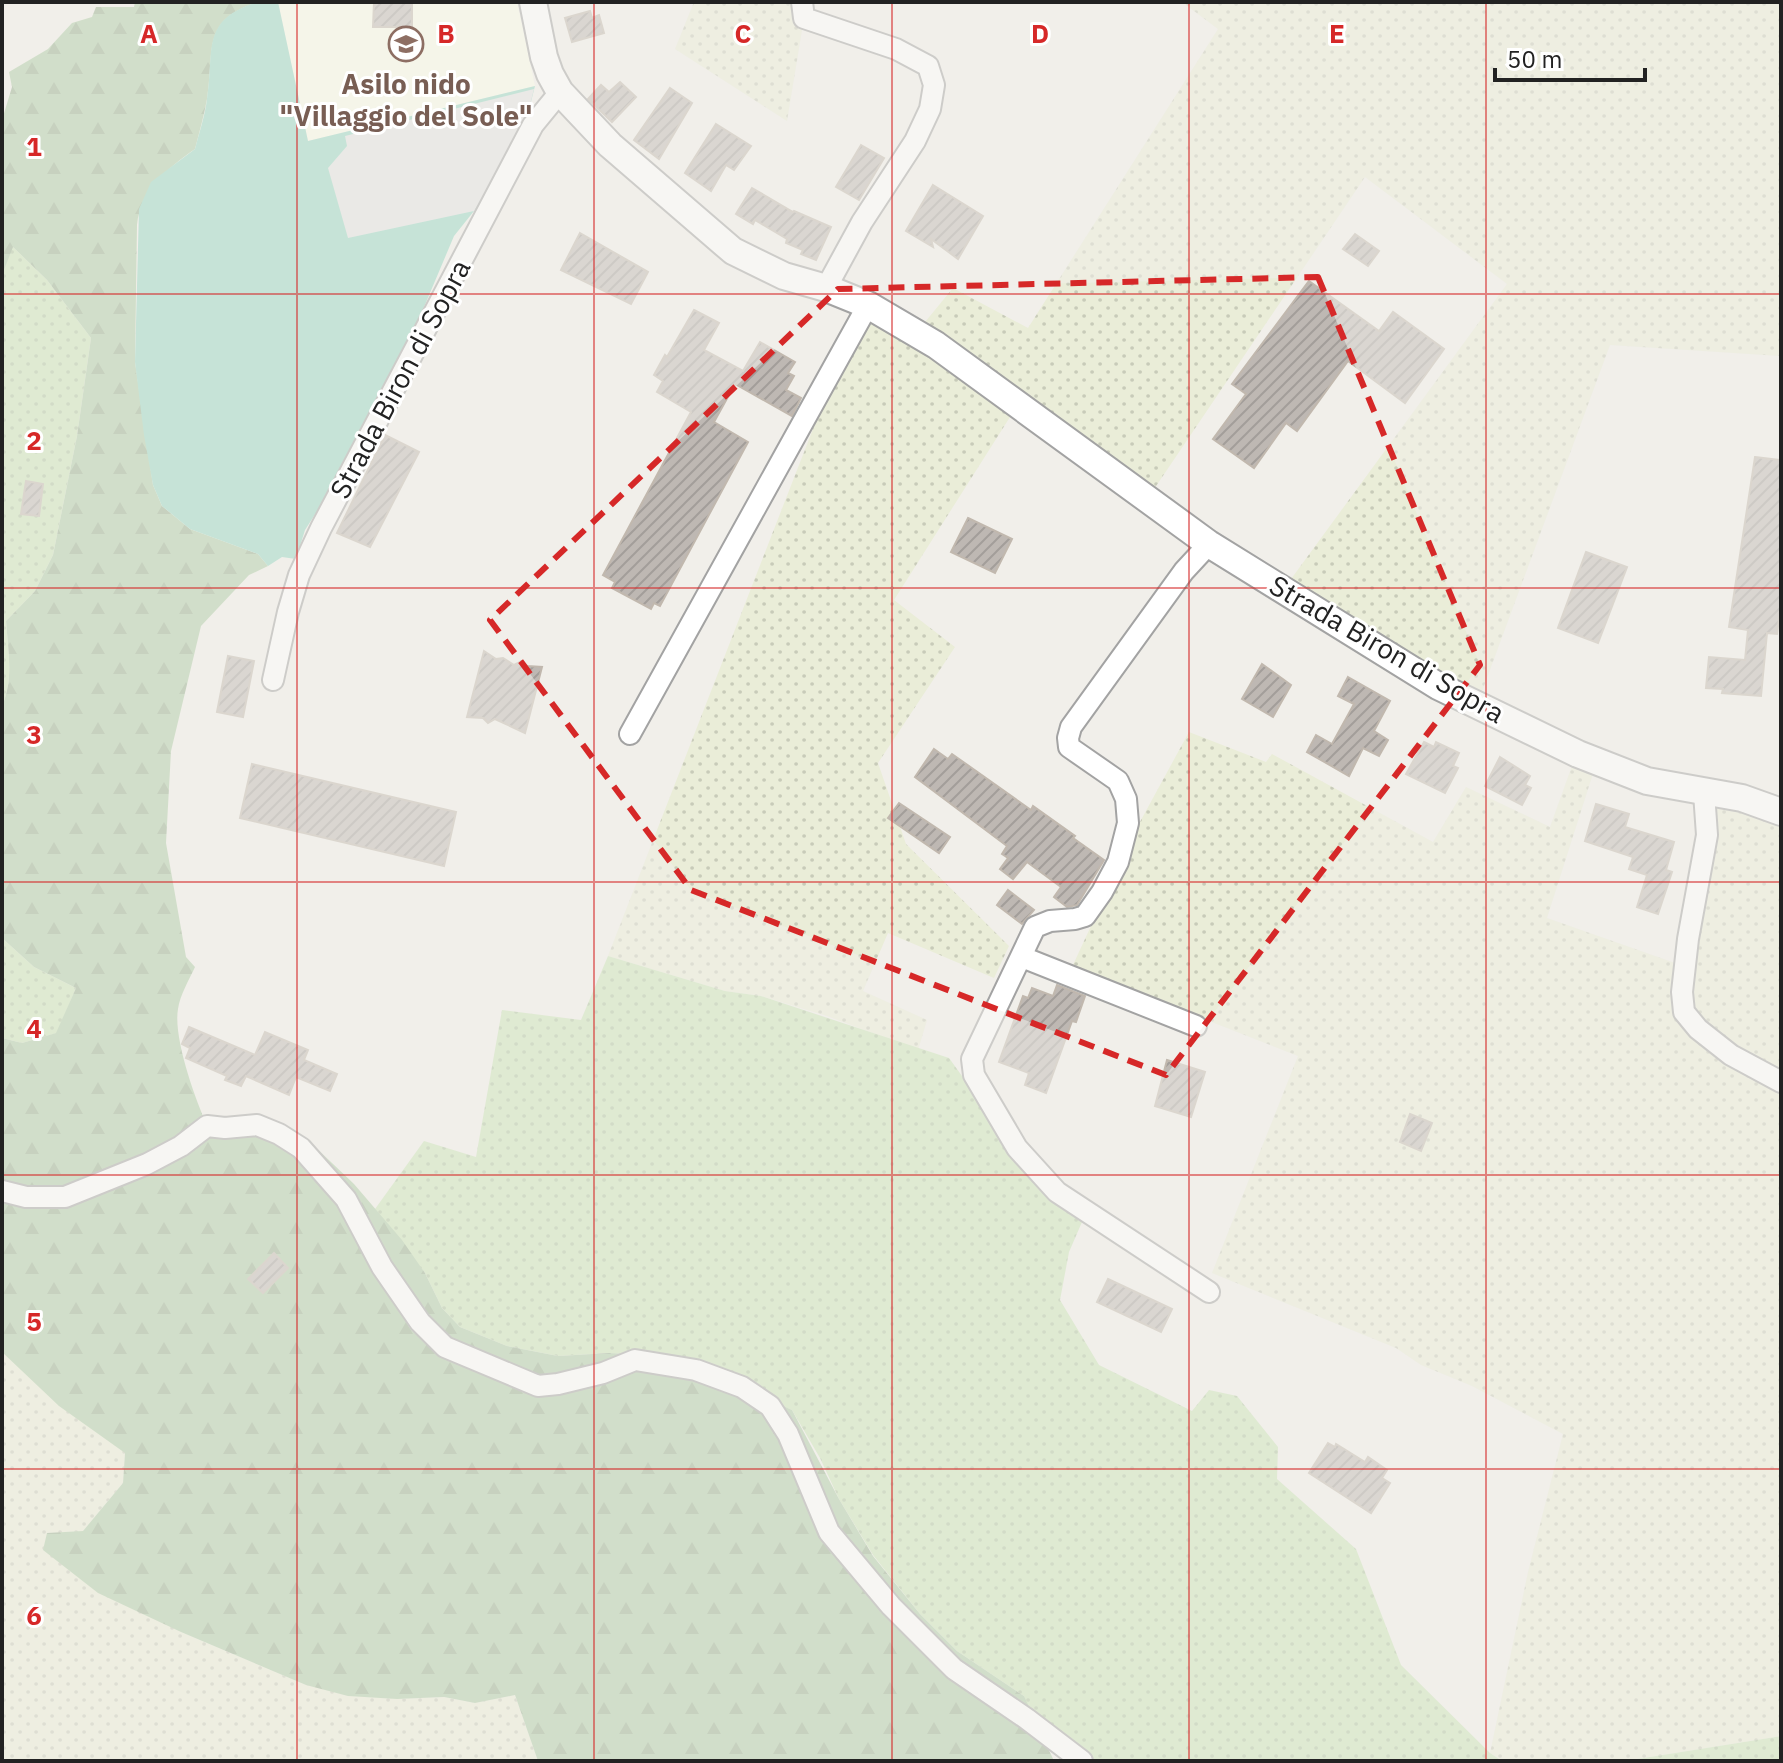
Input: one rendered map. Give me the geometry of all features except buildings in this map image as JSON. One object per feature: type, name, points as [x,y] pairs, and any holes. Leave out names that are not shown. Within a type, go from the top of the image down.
[{"type":"street","name":"Strada Biron di Sopra","points":[[533,2],[544,57],[560,92],[610,145],[733,251],[784,276],[868,305],[936,345],[1209,544],[1438,686],[1578,754],[1647,781],[1742,798],[1780,811]]},
{"type":"street","points":[[802,2],[804,18],[896,49],[928,66],[934,85],[930,109],[915,141],[862,222],[826,288]]},
{"type":"street","name":"Strada Biron di Sopra","points":[[273,680],[299,575],[321,528],[533,125],[560,92]]},
{"type":"street","points":[[630,734],[868,305]]},
{"type":"street","points":[[1209,544],[1184,571],[1071,727],[1069,747],[1118,781],[1126,799],[1128,823],[1118,862],[1085,916],[1050,921],[1035,927],[972,1059],[974,1075],[1017,1148],[1057,1192],[1209,1292]]},
{"type":"street","points":[[1704,793],[1707,835],[1688,939],[1682,992],[1684,1012],[1698,1029],[1731,1055],[1781,1082]]},
{"type":"street","points":[[1022,957],[1196,1026]]},
{"type":"street","points":[[2,1191],[26,1197],[65,1197],[147,1164],[181,1146],[207,1126],[257,1125],[279,1134],[301,1148],[346,1199],[382,1267],[420,1322],[445,1347],[538,1386],[603,1373],[635,1360],[696,1370],[742,1387],[770,1406],[788,1434],[829,1532],[891,1606],[954,1669],[1082,1761]]},
{"type":"highlighted area","points":[[1318,277],[1480,665],[1166,1075],[691,890],[490,620],[838,289]]},
{"type":"shaded area","name":"Asilo nido \"Villaggio del Sole\"","points":[[278,2],[517,2],[535,86],[308,141]]},
{"type":"shaded area","points":[[694,2],[802,2],[804,18],[787,121],[675,49]]},
{"type":"shaded area","points":[[1182,2],[1781,2],[1781,356],[1610,345],[1477,705],[1283,590],[1507,284],[1365,177],[1148,498],[1017,406],[894,600],[955,647],[878,763],[906,844],[1009,946],[994,978],[888,933],[863,991],[927,1020],[918,1050],[827,1016],[761,996],[725,991],[608,956],[848,339],[868,305],[916,333],[953,288],[1028,328],[1218,29]]},
{"type":"shaded area","points":[[534,89],[523,133],[474,211],[348,238],[328,168],[347,146],[345,136]]},
{"type":"shaded area","points":[[1189,732],[1266,762],[1272,754],[1433,842],[1466,787],[1550,827],[1573,763],[1597,761],[1547,918],[1675,963],[1688,939],[1704,793],[1781,812],[1781,1082],[1778,1081],[1781,1093],[1781,1736],[1625,1761],[1502,1761],[1490,1753],[1528,1572],[1563,1434],[1472,1386],[1421,1365],[1396,1348],[1212,1273],[1298,1056],[1072,967],[1135,831]]},
{"type":"shaded area","points":[[2,1352],[92,1429],[125,1452],[123,1483],[83,1531],[181,1632],[306,1685],[397,1699],[444,1697],[475,1703],[515,1695],[538,1761],[2,1761]]},
{"type":"green space","points":[[135,2],[258,2],[239,9],[218,28],[211,52],[207,99],[195,149],[157,181],[144,201],[137,225],[135,362],[153,485],[162,506],[190,529],[258,554],[268,566],[249,575],[201,626],[171,751],[166,843],[186,957],[195,967],[181,998],[177,1021],[186,1068],[207,1125],[273,1132],[311,1143],[354,1184],[402,1240],[425,1273],[442,1308],[460,1327],[507,1346],[558,1356],[609,1353],[656,1355],[727,1381],[792,1410],[873,1556],[920,1614],[957,1651],[1024,1696],[1054,1761],[538,1761],[515,1695],[475,1703],[444,1697],[397,1699],[348,1696],[306,1685],[98,1593],[43,1550],[47,1533],[83,1531],[123,1483],[125,1453],[59,1406],[2,1352],[2,1038],[22,1043],[56,1033],[76,988],[34,967],[2,938],[2,706],[8,685],[9,664],[6,621],[35,591],[53,555],[77,436],[91,338],[47,280],[13,247],[2,275],[2,120],[12,87],[9,72],[48,49],[72,23],[92,17],[96,7],[134,7]]},
{"type":"green space","points":[[258,2],[278,2],[308,141],[535,86],[523,133],[494,186],[454,236],[408,345],[353,455],[305,530],[296,559],[282,557],[268,566],[258,554],[190,529],[162,506],[153,485],[135,362],[139,209],[151,182],[195,149],[206,105],[213,39],[218,28],[239,9]]},
{"type":"green space","points":[[12,246],[47,280],[91,338],[77,436],[53,555],[35,591],[6,621],[9,675],[2,706],[2,275]]},
{"type":"green space","points":[[2,938],[34,967],[76,988],[57,1033],[22,1043],[2,1038]]},
{"type":"green space","points":[[608,956],[725,991],[761,996],[949,1058],[1045,1191],[1082,1222],[1069,1252],[1060,1300],[1099,1365],[1192,1411],[1209,1390],[1237,1396],[1278,1447],[1277,1479],[1356,1549],[1401,1665],[1490,1753],[1502,1761],[1082,1761],[1027,1719],[1024,1696],[957,1651],[920,1614],[873,1555],[792,1410],[656,1355],[609,1353],[558,1356],[507,1346],[460,1327],[442,1308],[425,1273],[375,1209],[424,1141],[476,1157],[502,1010],[581,1020]]},
{"type":"green space","points":[[1781,1736],[1781,1761],[1625,1761]]},
{"type":"place","name":"Asilo nido \"Villaggio del Sole\"","points":[[406,44]]}]
